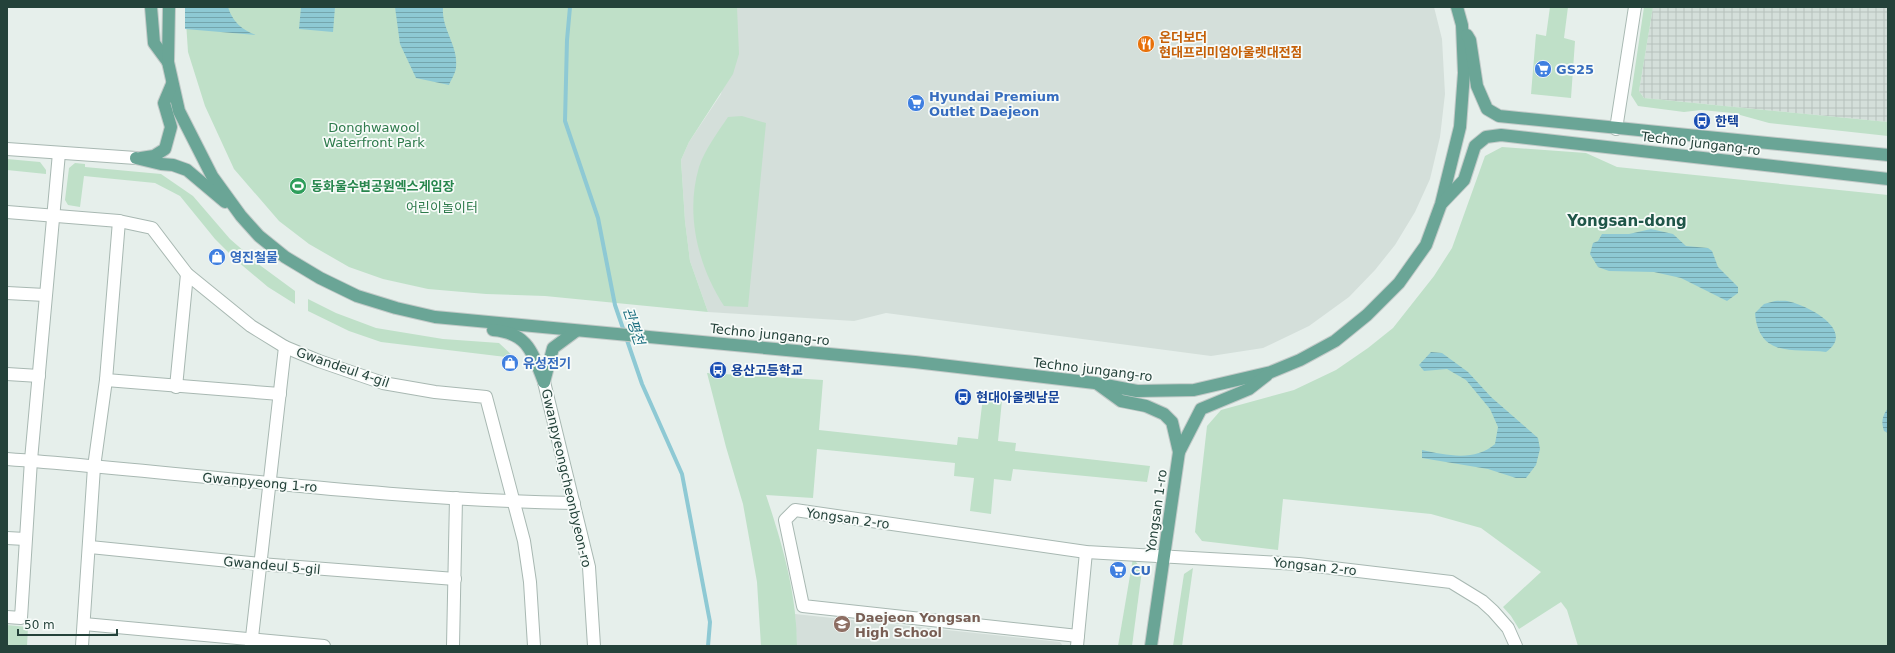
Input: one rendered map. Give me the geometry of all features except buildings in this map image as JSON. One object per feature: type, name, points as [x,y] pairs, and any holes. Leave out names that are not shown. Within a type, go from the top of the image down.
[{"type":"main road","points":[[151,7],[154,43],[168,62]]},
{"type":"main road","points":[[169,7],[168,62],[179,111],[212,176],[241,216],[259,236],[285,257],[320,278],[357,296],[396,308],[435,317],[482,321],[559,335],[553,348],[544,382]]},
{"type":"main road","name":"Techno jungang-ro","points":[[1457,7],[1462,25],[1470,40],[1478,86],[1487,109],[1499,116],[1513,119],[1888,155]]},
{"type":"main road","name":"Techno jungang-ro","points":[[559,335],[576,331],[703,341],[915,362],[1095,383],[1137,391],[1194,390],[1271,372],[1300,360],[1335,341],[1368,315],[1399,283],[1426,245],[1441,204],[1460,127],[1464,73],[1462,25]]},
{"type":"main road","points":[[136,158],[154,156],[165,149],[171,127],[164,103],[172,84]]},
{"type":"main road","name":"Techno jungang-ro","points":[[1441,204],[1464,180],[1475,146],[1486,137],[1510,136],[1888,179]]},
{"type":"main road","points":[[136,158],[160,164],[173,165],[187,170],[241,216]]},
{"type":"main road","points":[[482,321],[488,329],[506,331],[524,340],[534,356],[544,382]]},
{"type":"main road","points":[[1179,452],[1201,409],[1249,389],[1271,372]]},
{"type":"main road","points":[[1095,383],[1121,401],[1146,406],[1164,414],[1172,422],[1179,452]]},
{"type":"main road","name":"Yongsan 1-ro","points":[[1150,646],[1179,452]]},
{"type":"street","points":[[1616,129],[1634,7]]},
{"type":"street","points":[[7,149],[136,158]]},
{"type":"street","points":[[7,617],[21,618],[31,460],[59,152]]},
{"type":"street","name":"Gwandeul 4-gil","points":[[7,212],[119,222],[152,228],[187,274],[251,326],[285,347],[318,361],[383,383],[435,392],[486,397],[514,502]]},
{"type":"street","points":[[82,646],[90,547],[94,467],[106,380],[119,222]]},
{"type":"street","points":[[176,387],[187,274]]},
{"type":"street","points":[[7,293],[45,296]]},
{"type":"street","points":[[252,643],[285,347]]},
{"type":"street","points":[[7,374],[38,376]]},
{"type":"street","points":[[106,380],[176,387],[280,394]]},
{"type":"street","name":"Gwanpyeongcheonbyeon-ro","points":[[544,382],[589,567],[594,646]]},
{"type":"street","name":"Gwanpyeong 1-ro","points":[[7,459],[456,498],[514,502],[574,503]]},
{"type":"street","points":[[453,646],[456,498]]},
{"type":"street","points":[[514,502],[524,541],[530,582],[534,646]]},
{"type":"street","name":"Yongsan 2-ro","points":[[1086,552],[1077,641],[803,606],[785,520],[795,510],[1086,552],[1299,564],[1451,582],[1482,601],[1508,628],[1516,646]]},
{"type":"street","points":[[7,538],[26,539]]},
{"type":"street","name":"Gwandeul 5-gil","points":[[90,547],[260,564],[455,579]]},
{"type":"street","points":[[84,624],[252,643],[324,646]]},
{"type":"shaded area","points":[[737,7],[1434,7],[1442,39],[1445,94],[1440,137],[1430,179],[1415,212],[1395,245],[1375,270],[1349,297],[1309,326],[1263,348],[1211,356],[886,313],[854,321],[708,312],[690,261],[685,221],[681,160],[689,142],[721,94]]},
{"type":"shaded area","points":[[1653,7],[1888,7],[1888,122],[1644,98],[1639,91]]},
{"type":"shaded area","name":"Daejeon Yongsan High School","points":[[795,614],[1060,642],[1063,646],[797,646]]},
{"type":"green space","points":[[185,7],[737,7],[739,54],[733,74],[689,142],[681,160],[685,221],[690,261],[708,312],[545,296],[486,294],[428,289],[383,279],[349,267],[309,244],[279,221],[234,169],[205,106],[188,52]]},
{"type":"green space","points":[[1550,7],[1568,7],[1564,38],[1575,41],[1571,98],[1531,94],[1536,34],[1546,36]]},
{"type":"green space","points":[[1644,7],[1653,7],[1639,91],[1644,98],[1888,122],[1888,136],[1769,123],[1733,113],[1701,110],[1684,112],[1638,106],[1631,95]]},
{"type":"green space","points":[[742,116],[766,123],[748,307],[724,306],[715,290],[707,274],[696,239],[693,203],[699,167],[712,141],[728,117]]},
{"type":"green space","points":[[1502,147],[1586,153],[1617,167],[1888,195],[1888,646],[1578,646],[1567,610],[1561,602],[1519,629],[1503,607],[1541,572],[1481,528],[1431,514],[1283,499],[1278,550],[1202,541],[1195,532],[1207,426],[1221,410],[1294,390],[1336,370],[1368,348],[1393,328],[1434,276],[1452,248],[1485,156]]},
{"type":"green space","points":[[7,159],[40,162],[46,170],[46,174],[7,170]]},
{"type":"green space","points":[[75,163],[85,164],[85,167],[161,174],[193,196],[230,239],[261,266],[295,291],[295,304],[268,287],[237,261],[215,239],[180,196],[155,183],[84,176],[80,207],[68,205],[65,200],[69,168]]},
{"type":"green space","points":[[308,299],[336,313],[376,328],[443,339],[499,343],[515,358],[381,342],[349,331],[308,311]]},
{"type":"green space","points":[[707,373],[823,380],[819,430],[957,445],[958,437],[978,439],[983,397],[1002,400],[998,441],[1016,443],[1015,451],[1150,466],[1147,482],[1013,469],[1011,481],[994,479],[991,514],[970,511],[974,478],[954,476],[955,463],[817,449],[813,498],[766,495],[788,569],[794,607],[797,646],[761,646],[757,582],[743,504],[726,447]]},
{"type":"green space","points":[[1133,558],[1142,570],[1132,646],[1118,646]]},
{"type":"green space","points":[[1193,568],[1182,646],[1173,646],[1184,574]]},
{"type":"green space","points":[[7,625],[28,627],[27,646],[7,646]]},
{"type":"water","points":[[185,7],[228,7],[232,17],[238,24],[256,35],[185,29]]},
{"type":"water","points":[[301,7],[335,7],[333,32],[299,29]]},
{"type":"water","points":[[395,7],[443,7],[443,15],[453,45],[456,60],[456,68],[449,85],[416,78],[400,44]]},
{"type":"water","points":[[1651,229],[1673,234],[1686,246],[1708,248],[1712,251],[1718,267],[1738,287],[1738,293],[1727,301],[1681,278],[1654,272],[1609,271],[1598,267],[1590,254],[1593,243],[1598,241],[1602,234],[1629,234]]},
{"type":"water","points":[[1775,301],[1789,301],[1818,314],[1833,328],[1836,336],[1834,344],[1826,352],[1791,350],[1780,348],[1771,344],[1763,338],[1758,328],[1755,313],[1764,304]]},
{"type":"water","points":[[1431,352],[1442,353],[1468,372],[1491,397],[1538,438],[1540,449],[1536,465],[1526,478],[1516,478],[1488,469],[1422,458],[1422,450],[1460,456],[1487,450],[1495,444],[1498,427],[1490,409],[1466,380],[1447,369],[1424,371],[1419,365]]},
{"type":"water","points":[[1888,408],[1888,433],[1884,431],[1882,422],[1883,416]]},
{"type":"waterway","name":"관평천","points":[[570,7],[567,40],[565,121],[598,218],[615,305],[642,384],[682,474],[710,622],[708,646]]},
{"type":"place","name":"온더보더 현대프리미엄아울렛대전점","points":[[1146,44]]},
{"type":"place","name":"GS25","points":[[1543,69]]},
{"type":"place","name":"Hyundai Premium Outlet Daejeon","points":[[916,103]]},
{"type":"place","name":"한텍","points":[[1702,121]]},
{"type":"place","name":"동화울수변공원엑스게임장","points":[[298,186]]},
{"type":"place","name":"영진철물","points":[[217,257]]},
{"type":"place","name":"유성전기","points":[[510,363]]},
{"type":"place","name":"용산고등학교","points":[[718,370]]},
{"type":"place","name":"현대아울렛남문","points":[[963,397]]},
{"type":"place","name":"CU","points":[[1118,570]]},
{"type":"place","name":"Daejeon Yongsan High School","points":[[842,624]]},
{"type":"district","name":"Yongsan-dong","points":[[1627,221]]},
{"type":"park label","name":"Donghwawool Waterfront Park","points":[[374,134]]},
{"type":"park label","name":"어린이놀이터","points":[[442,207]]}]
